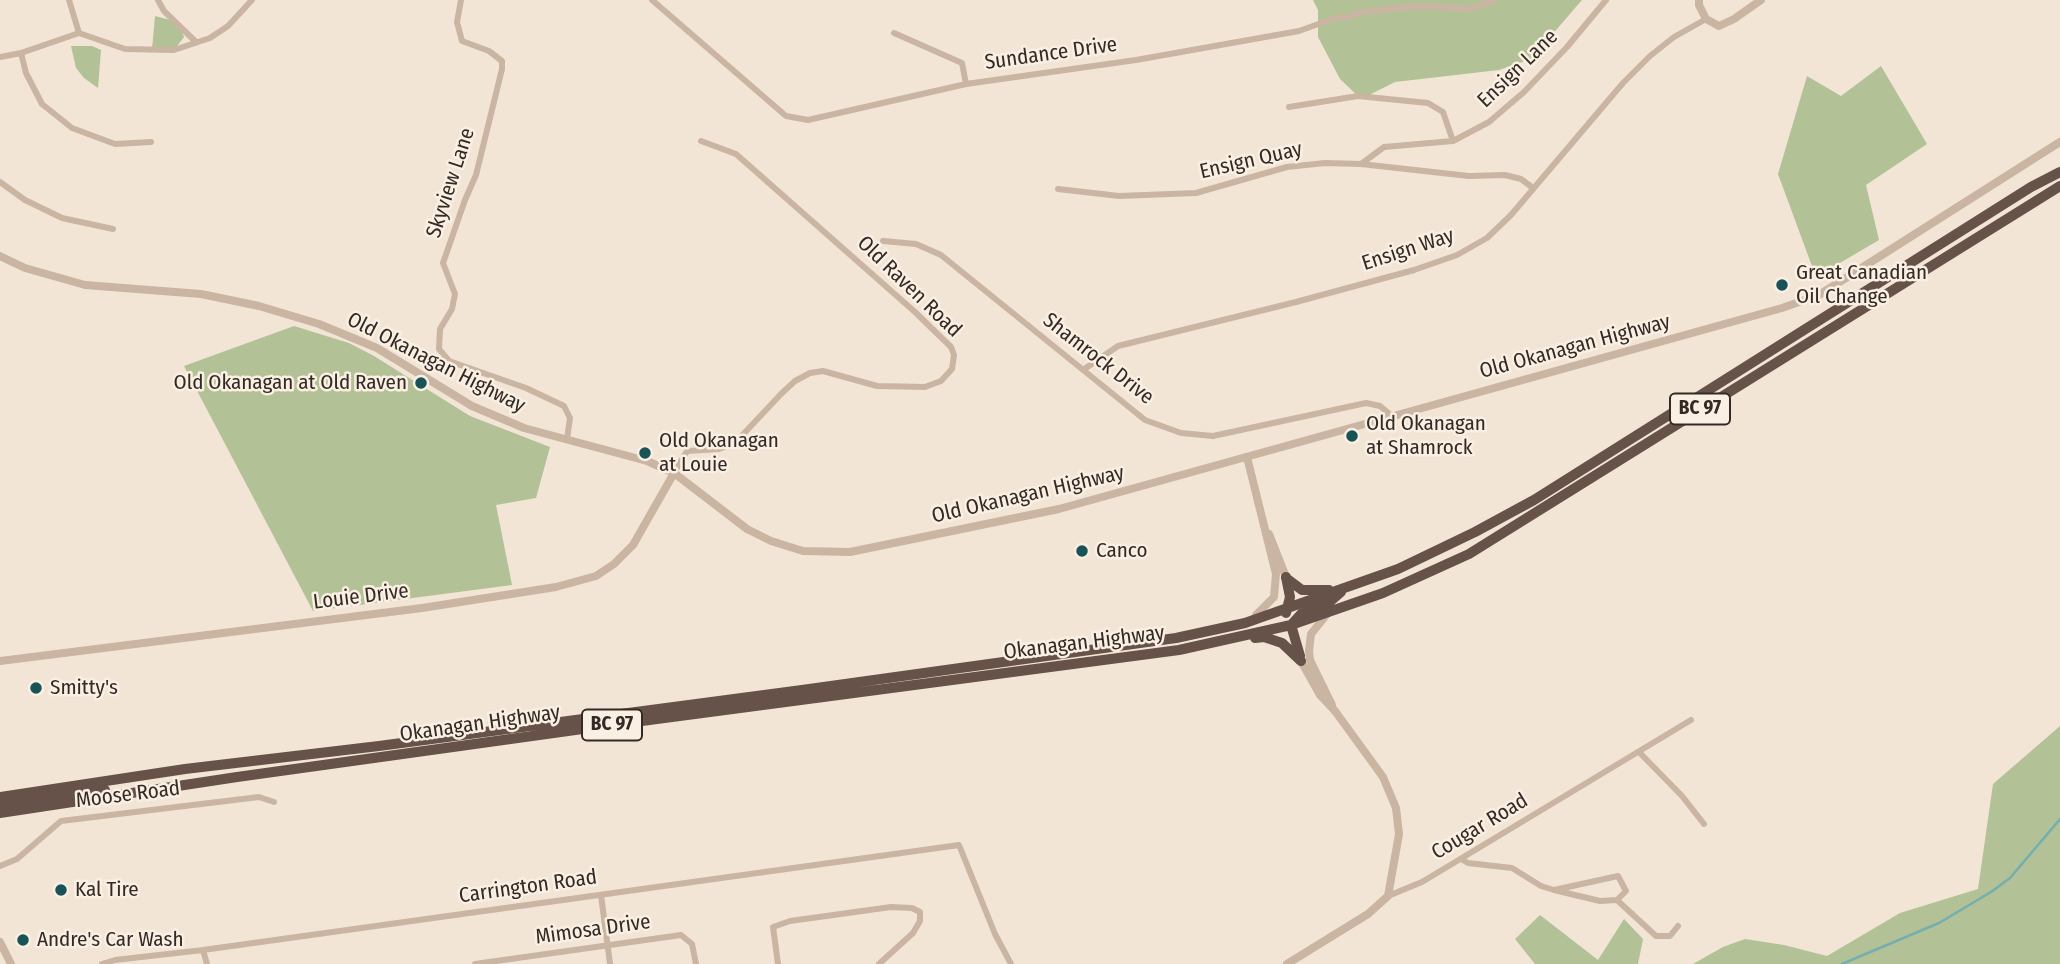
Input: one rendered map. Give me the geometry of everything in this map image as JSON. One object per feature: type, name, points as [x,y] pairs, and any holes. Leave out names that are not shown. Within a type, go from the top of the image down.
[{"type":"highway","name":"Okanagan Highway","points":[[0,797],[185,769],[379,746],[1176,638],[1245,623],[1398,569],[1534,500],[2031,187],[2060,172]]},
{"type":"highway","name":"Okanagan Highway","points":[[0,813],[237,777],[1179,650],[1291,625],[1394,589],[1469,554],[2060,186]]},
{"type":"highway","points":[[1286,577],[1302,590],[1316,592],[1346,588]]},
{"type":"highway","points":[[1224,642],[1247,627],[1278,619],[1288,609],[1290,597],[1286,577]]},
{"type":"highway","points":[[1301,661],[1291,625],[1300,614],[1326,605],[1346,588]]},
{"type":"highway","points":[[1224,642],[1264,637],[1274,639],[1290,649],[1301,661]]},
{"type":"highway","points":[[0,805],[145,784],[185,769]]},
{"type":"highway","points":[[0,790],[22,793]]},
{"type":"highway","points":[[0,822],[14,811]]},
{"type":"street","points":[[69,0],[79,33]]},
{"type":"street","points":[[158,0],[164,11],[195,42]]},
{"type":"street","points":[[0,57],[21,53],[79,33],[125,49],[174,50],[210,38],[228,26],[252,0]]},
{"type":"street","name":"Skyview Lane","points":[[461,0],[457,22],[463,41],[489,51],[502,61],[502,69],[476,176],[443,263],[455,294],[452,309],[440,329],[439,349],[449,361],[526,388],[564,406],[570,418],[567,439]]},
{"type":"street","name":"Sundance Drive","points":[[652,0],[786,116],[808,120],[966,84],[1136,60],[1299,31],[1361,12],[1422,6],[1470,9],[1495,0]]},
{"type":"street","name":"Ensign Lane","points":[[1361,164],[1384,147],[1453,141],[1489,122],[1524,92],[1567,47],[1606,0]]},
{"type":"street","points":[[1699,0],[1706,19],[1719,26],[1761,0]]},
{"type":"street","name":"Ensign Way","points":[[1083,370],[1118,345],[1296,302],[1414,270],[1457,255],[1487,238],[1511,215],[1623,83],[1650,56],[1674,37],[1706,19]]},
{"type":"street","points":[[894,33],[962,63],[966,84]]},
{"type":"street","points":[[21,53],[26,73],[42,104],[72,128],[116,144],[151,142]]},
{"type":"street","points":[[1289,107],[1358,96],[1428,103],[1443,113],[1453,141]]},
{"type":"street","name":"Old Raven Road","points":[[674,474],[687,451],[719,449],[735,443],[781,394],[810,373],[823,371],[877,386],[925,387],[941,381],[952,369],[954,355],[951,347],[915,312],[736,154],[701,141]]},
{"type":"street","name":"Old Okanagan Highway","points":[[0,256],[25,268],[85,285],[201,294],[260,306],[318,324],[377,348],[472,406],[523,428],[647,461],[674,474],[747,529],[771,541],[803,551],[850,551],[1059,509],[1782,308],[1819,295],[2060,142]]},
{"type":"street","name":"Ensign Quay","points":[[1058,189],[1119,196],[1196,193],[1287,167],[1325,163],[1361,164],[1469,176],[1505,175],[1521,179],[1533,188]]},
{"type":"street","points":[[0,182],[26,200],[62,218],[113,229]]},
{"type":"street","name":"Shamrock Drive","points":[[883,241],[916,244],[941,255],[1145,419],[1181,433],[1213,436],[1366,403],[1380,406],[1393,417]]},
{"type":"street","points":[[1245,623],[1263,611],[1274,597],[1277,588],[1265,524],[1247,457]]},
{"type":"street","name":"Louie Drive","points":[[0,661],[422,608],[556,587],[596,576],[614,564],[633,545],[674,474]]},
{"type":"street","points":[[1265,524],[1286,577]]},
{"type":"street","points":[[1329,612],[1311,634],[1309,651],[1314,669],[1335,710],[1383,778],[1396,808],[1399,834],[1388,896]]},
{"type":"street","points":[[1301,661],[1320,695],[1335,710]]},
{"type":"street","name":"Cougar Road","points":[[1287,964],[1368,914],[1388,896],[1422,882],[1691,720]]},
{"type":"street","points":[[1639,752],[1682,796],[1704,824]]},
{"type":"street","name":"Moose Road","points":[[0,866],[18,859],[61,821],[259,797],[274,802]]},
{"type":"street","name":"Carrington Road","points":[[104,964],[115,960],[204,950],[959,845],[995,934],[1011,964]]},
{"type":"street","points":[[1461,859],[1468,863],[1512,868],[1541,886],[1553,890],[1600,901],[1616,900],[1626,891],[1618,876],[1553,890]]},
{"type":"street","points":[[601,895],[610,964]]},
{"type":"street","points":[[1616,900],[1656,936],[1670,936],[1678,926]]},
{"type":"street","points":[[778,964],[773,927],[790,921],[891,907],[912,908],[920,912],[920,921],[913,933],[879,964]]},
{"type":"street","name":"Mimosa Drive","points":[[475,964],[526,961],[681,935],[692,944],[696,964]]},
{"type":"street","points":[[0,942],[11,964]]},
{"type":"street","points":[[204,950],[207,964]]},
{"type":"green space","points":[[1313,0],[1582,0],[1531,59],[1499,70],[1395,82],[1365,97],[1358,96],[1340,79],[1318,37],[1318,10]]},
{"type":"green space","points":[[155,16],[174,21],[181,28],[184,37],[174,50],[152,49]]},
{"type":"green space","points":[[71,46],[92,46],[101,50],[98,88],[76,68]]},
{"type":"green space","points":[[1881,66],[1927,144],[1866,185],[1879,240],[1816,277],[1778,174],[1807,76],[1841,96]]},
{"type":"green space","points":[[294,326],[349,343],[470,416],[550,447],[536,498],[496,505],[512,585],[313,611],[184,366]]},
{"type":"green space","points":[[2060,726],[2060,964],[1693,964],[1723,947],[1745,939],[1827,956],[1900,913],[1978,889],[1993,784]]},
{"type":"green space","points":[[1540,915],[1598,960],[1624,919],[1643,939],[1638,964],[1535,964],[1515,939]]},
{"type":"waterway","points":[[1842,964],[1939,923],[1991,892],[2010,878],[2060,819]]},
{"type":"place","name":"Great Canadian Oil Change","points":[[1782,285]]},
{"type":"place","name":"Old Okanagan at Old Raven","points":[[421,383]]},
{"type":"place","name":"Old Okanagan at Shamrock","points":[[1352,436]]},
{"type":"place","name":"Old Okanagan at Louie","points":[[645,453]]},
{"type":"place","name":"Canco","points":[[1082,551]]},
{"type":"place","name":"Smitty's","points":[[36,688]]},
{"type":"place","name":"Kal Tire","points":[[61,890]]},
{"type":"place","name":"Andre's Car Wash","points":[[23,940]]}]
